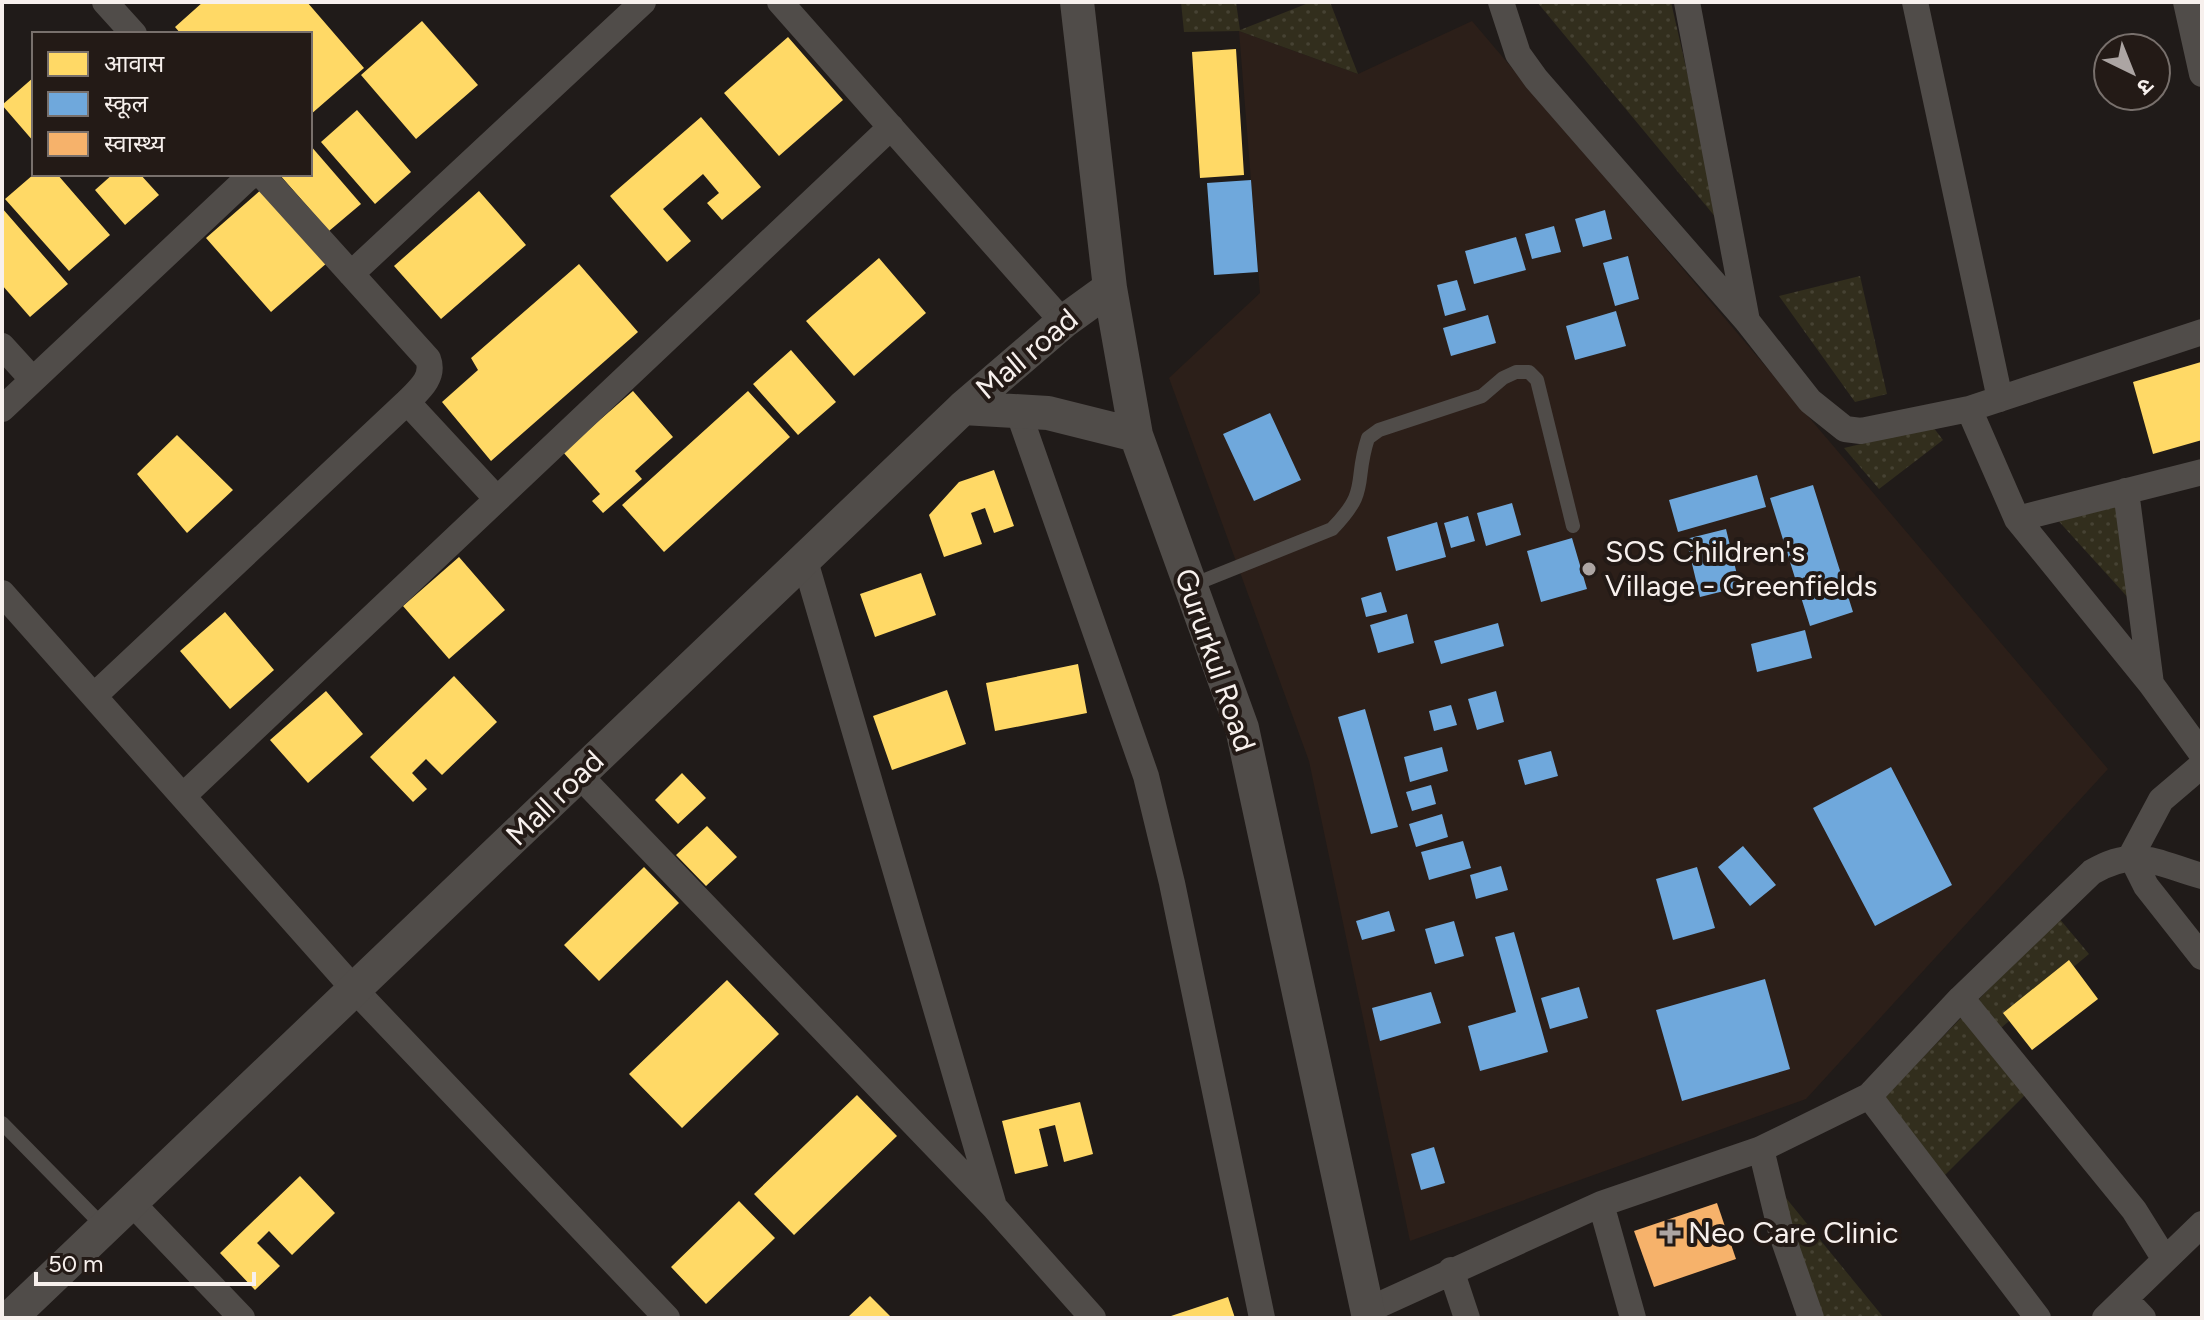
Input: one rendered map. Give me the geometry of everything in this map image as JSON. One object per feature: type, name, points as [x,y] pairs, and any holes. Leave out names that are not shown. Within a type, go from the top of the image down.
[{"type":"street","points":[[105,2],[132,32]]},
{"type":"street","points":[[351,274],[643,2]]},
{"type":"street","points":[[780,2],[1063,322]]},
{"type":"street","name":"Gururkul Road","points":[[1077,2],[1110,288],[1136,435],[1242,728],[1369,1314]]},
{"type":"street","points":[[1501,2],[1518,54],[1536,79],[1747,321],[1810,401],[1845,429],[1861,431],[1969,409],[2202,332]]},
{"type":"street","points":[[1687,2],[1747,321]]},
{"type":"street","points":[[1915,2],[2000,399]]},
{"type":"street","points":[[2186,2],[2198,30],[2202,74]]},
{"type":"street","points":[[183,796],[891,127]]},
{"type":"street","points":[[2,409],[250,176]]},
{"type":"street","points":[[94,696],[407,402],[428,377],[431,367],[428,359],[263,176]]},
{"type":"street","name":"Mall road","points":[[10,1318],[963,408],[1063,322],[1110,288]]},
{"type":"street","points":[[2,346],[33,380]]},
{"type":"street","points":[[407,402],[497,499]]},
{"type":"street","points":[[963,408],[1048,413],[1136,435]]},
{"type":"street","points":[[1969,409],[2017,519],[2151,684],[2202,754]]},
{"type":"street","points":[[1018,411],[1146,776],[1175,898],[1262,1318]]},
{"type":"street","points":[[2017,519],[2202,472]]},
{"type":"street","points":[[2126,491],[2151,684]]},
{"type":"street","points":[[805,561],[995,1208]]},
{"type":"street","points":[[2,593],[354,989],[667,1318]]},
{"type":"street","points":[[2131,856],[2161,800],[2202,765]]},
{"type":"street","points":[[579,775],[995,1208],[1093,1318]]},
{"type":"street","points":[[1369,1314],[1451,1270],[1601,1204],[1761,1149],[1869,1096],[1961,998],[2092,872],[2131,856],[2202,876]]},
{"type":"street","points":[[2131,856],[2146,886],[2202,957]]},
{"type":"street","points":[[1961,998],[2134,1210],[2164,1258]]},
{"type":"street","points":[[1869,1096],[2038,1318]]},
{"type":"street","points":[[1761,1149],[1781,1232],[1811,1318]]},
{"type":"street","points":[[131,1202],[242,1318]]},
{"type":"street","points":[[1601,1204],[1633,1318]]},
{"type":"street","points":[[2105,1318],[2134,1308],[2164,1258],[2202,1224]]},
{"type":"street","points":[[1451,1270],[1467,1318]]},
{"type":"lane","points":[[1190,587],[1332,529],[1349,511],[1361,490],[1368,438],[1379,430],[1482,396],[1516,372],[1529,372],[1537,380],[1573,526]]},
{"type":"lane","points":[[2,1123],[105,1228]]},
{"type":"shaded area","points":[[1181,2],[1236,2],[1240,30],[1311,2],[1330,2],[1358,74],[1239,31],[1184,32]]},
{"type":"shaded area","points":[[1537,2],[1671,2],[1722,225]]},
{"type":"shaded area","name":"SOS Children's Village - Greenfields","points":[[1472,21],[2108,769],[1806,1099],[1410,1241],[1309,761],[1169,378],[1260,293],[1239,31],[1358,74]]},
{"type":"shaded area","points":[[1860,276],[1887,394],[1855,402],[1779,296]]},
{"type":"shaded area","points":[[1933,427],[1943,440],[1879,489],[1844,448]]},
{"type":"shaded area","points":[[2116,497],[2132,602],[2054,516]]},
{"type":"shaded area","points":[[2058,917],[2089,954],[1983,1043],[2026,1094],[1945,1175],[1883,1099]]},
{"type":"shaded area","points":[[1763,1170],[1884,1318],[1814,1318]]},
{"type":"building: आवास","points":[[203,2],[307,2],[364,68],[312,113],[312,32],[179,32],[175,27]]},
{"type":"building: आवास","points":[[422,21],[478,85],[416,139],[361,75]]},
{"type":"building: आवास","points":[[788,37],[843,100],[779,156],[724,93]]},
{"type":"building: आवास","points":[[1236,49],[1244,175],[1200,178],[1192,52]]},
{"type":"building: आवास","points":[[32,79],[32,140],[2,105]]},
{"type":"building: आवास","points":[[357,110],[411,172],[375,204],[321,142]]},
{"type":"building: आवास","points":[[701,117],[761,187],[722,220],[707,203],[719,193],[703,174],[663,209],[691,241],[667,262],[610,196]]},
{"type":"building: आवास","points":[[312,147],[361,204],[329,231],[281,176],[312,176]]},
{"type":"building: आवास","points":[[32,176],[59,176],[110,235],[69,271],[5,199]]},
{"type":"building: आवास","points":[[111,176],[142,176],[159,195],[125,225],[95,190]]},
{"type":"building: आवास","points":[[263,188],[328,262],[271,312],[206,238]]},
{"type":"building: आवास","points":[[479,191],[526,245],[441,319],[394,266]]},
{"type":"building: आवास","points":[[2,208],[68,284],[30,317],[2,285]]},
{"type":"building: आवास","points":[[879,258],[926,313],[854,376],[806,321]]},
{"type":"building: आवास","points":[[579,264],[638,332],[491,461],[442,402],[478,370],[471,358]]},
{"type":"building: आवास","points":[[791,350],[836,402],[798,435],[753,384]]},
{"type":"building: आवास","points":[[2201,362],[2202,440],[2153,454],[2133,382]]},
{"type":"building: आवास","points":[[633,391],[673,437],[635,471],[642,479],[603,513],[592,501],[600,494],[563,452]]},
{"type":"building: आवास","points":[[748,391],[790,437],[664,552],[622,505]]},
{"type":"building: आवास","points":[[177,435],[233,490],[187,533],[137,474]]},
{"type":"building: आवास","points":[[994,470],[1014,526],[994,533],[985,508],[971,513],[982,544],[944,557],[929,515],[959,482]]},
{"type":"building: आवास","points":[[459,557],[505,610],[449,659],[403,606]]},
{"type":"building: आवास","points":[[921,573],[936,615],[875,637],[860,594]]},
{"type":"building: आवास","points":[[225,612],[274,670],[230,709],[180,651]]},
{"type":"building: आवास","points":[[1078,664],[1087,713],[995,731],[986,683]]},
{"type":"building: आवास","points":[[454,676],[497,722],[442,775],[426,759],[412,773],[427,789],[413,802],[370,757]]},
{"type":"building: आवास","points":[[947,690],[966,744],[892,770],[873,716]]},
{"type":"building: आवास","points":[[326,691],[363,734],[308,783],[270,740]]},
{"type":"building: आवास","points":[[682,773],[706,798],[678,824],[655,800]]},
{"type":"building: आवास","points":[[707,826],[737,857],[706,886],[676,855]]},
{"type":"building: आवास","points":[[644,867],[679,903],[599,981],[564,945]]},
{"type":"building: आवास","points":[[2069,960],[2098,999],[2032,1050],[2003,1013]]},
{"type":"building: आवास","points":[[727,980],[779,1034],[682,1128],[629,1074]]},
{"type":"building: आवास","points":[[857,1095],[897,1136],[794,1235],[754,1194]]},
{"type":"building: आवास","points":[[1080,1102],[1093,1154],[1064,1162],[1055,1125],[1039,1129],[1048,1166],[1015,1174],[1002,1121]]},
{"type":"building: आवास","points":[[300,1176],[335,1213],[292,1255],[269,1231],[257,1243],[280,1266],[255,1290],[220,1253]]},
{"type":"building: आवास","points":[[739,1201],[775,1238],[706,1304],[671,1267]]},
{"type":"building: आवास","points":[[870,1296],[892,1318],[847,1318]]},
{"type":"building: आवास","points":[[1228,1297],[1235,1318],[1168,1318],[1168,1317]]},
{"type":"building: स्कूल","points":[[1251,180],[1258,272],[1214,275],[1207,183]]},
{"type":"building: स्कूल","points":[[1605,210],[1612,239],[1583,247],[1575,219]]},
{"type":"building: स्कूल","points":[[1554,226],[1561,252],[1532,259],[1525,234]]},
{"type":"building: स्कूल","points":[[1516,237],[1526,270],[1474,284],[1465,251]]},
{"type":"building: स्कूल","points":[[1628,256],[1639,299],[1615,306],[1603,263]]},
{"type":"building: स्कूल","points":[[1457,280],[1466,310],[1445,316],[1437,285]]},
{"type":"building: स्कूल","points":[[1616,311],[1626,346],[1575,360],[1566,326]]},
{"type":"building: स्कूल","points":[[1488,315],[1496,343],[1451,356],[1443,328]]},
{"type":"building: स्कूल","points":[[1270,413],[1301,480],[1254,501],[1223,434]]},
{"type":"building: स्कूल","points":[[1757,475],[1766,507],[1678,532],[1669,500]]},
{"type":"building: स्कूल","points":[[1813,485],[1853,612],[1810,626],[1770,498]]},
{"type":"building: स्कूल","points":[[1512,503],[1521,535],[1486,546],[1477,513]]},
{"type":"building: स्कूल","points":[[1468,516],[1475,541],[1451,548],[1444,523]]},
{"type":"building: स्कूल","points":[[1437,522],[1446,557],[1396,571],[1387,537]]},
{"type":"building: स्कूल","points":[[1726,529],[1740,587],[1700,597],[1686,539]]},
{"type":"building: स्कूल","points":[[1572,538],[1587,589],[1541,602],[1527,551]]},
{"type":"building: स्कूल","points":[[1381,592],[1387,612],[1366,617],[1361,598]]},
{"type":"building: स्कूल","points":[[1407,614],[1414,643],[1378,653],[1370,625]]},
{"type":"building: स्कूल","points":[[1498,623],[1504,646],[1441,664],[1434,641]]},
{"type":"building: स्कूल","points":[[1805,630],[1812,658],[1757,672],[1751,644]]},
{"type":"building: स्कूल","points":[[1496,691],[1504,722],[1477,730],[1468,699]]},
{"type":"building: स्कूल","points":[[1451,705],[1457,725],[1434,731],[1429,711]]},
{"type":"building: स्कूल","points":[[1365,709],[1398,827],[1371,834],[1338,717]]},
{"type":"building: स्कूल","points":[[1442,747],[1448,771],[1410,782],[1404,757]]},
{"type":"building: स्कूल","points":[[1551,751],[1558,776],[1525,785],[1518,760]]},
{"type":"building: स्कूल","points":[[1891,767],[1952,885],[1875,926],[1813,808]]},
{"type":"building: स्कूल","points":[[1431,785],[1436,804],[1412,811],[1406,792]]},
{"type":"building: स्कूल","points":[[1442,814],[1448,837],[1416,847],[1409,824]]},
{"type":"building: स्कूल","points":[[1463,841],[1471,868],[1429,880],[1421,852]]},
{"type":"building: स्कूल","points":[[1743,846],[1776,885],[1750,906],[1718,867]]},
{"type":"building: स्कूल","points":[[1501,866],[1508,890],[1476,899],[1470,875]]},
{"type":"building: स्कूल","points":[[1697,867],[1715,928],[1673,940],[1656,879]]},
{"type":"building: स्कूल","points":[[1389,911],[1395,931],[1362,940],[1356,921]]},
{"type":"building: स्कूल","points":[[1454,921],[1464,956],[1435,964],[1425,929]]},
{"type":"building: स्कूल","points":[[1514,932],[1548,1052],[1480,1071],[1468,1026],[1516,1012],[1495,937]]},
{"type":"building: स्कूल","points":[[1765,979],[1790,1069],[1682,1101],[1656,1010]]},
{"type":"building: स्कूल","points":[[1579,987],[1588,1018],[1550,1029],[1541,998]]},
{"type":"building: स्कूल","points":[[1431,992],[1441,1023],[1380,1041],[1372,1008]]},
{"type":"building: स्कूल","points":[[1434,1147],[1445,1183],[1421,1190],[1411,1154]]},
{"type":"building: स्वास्थ्य","points":[[1717,1203],[1736,1259],[1654,1287],[1634,1231]]},
{"type":"place","name":"SOS Children's Village - Greenfields","points":[[1589,569]]},
{"type":"place","name":"Neo Care Clinic","points":[[1670,1233]]}]
